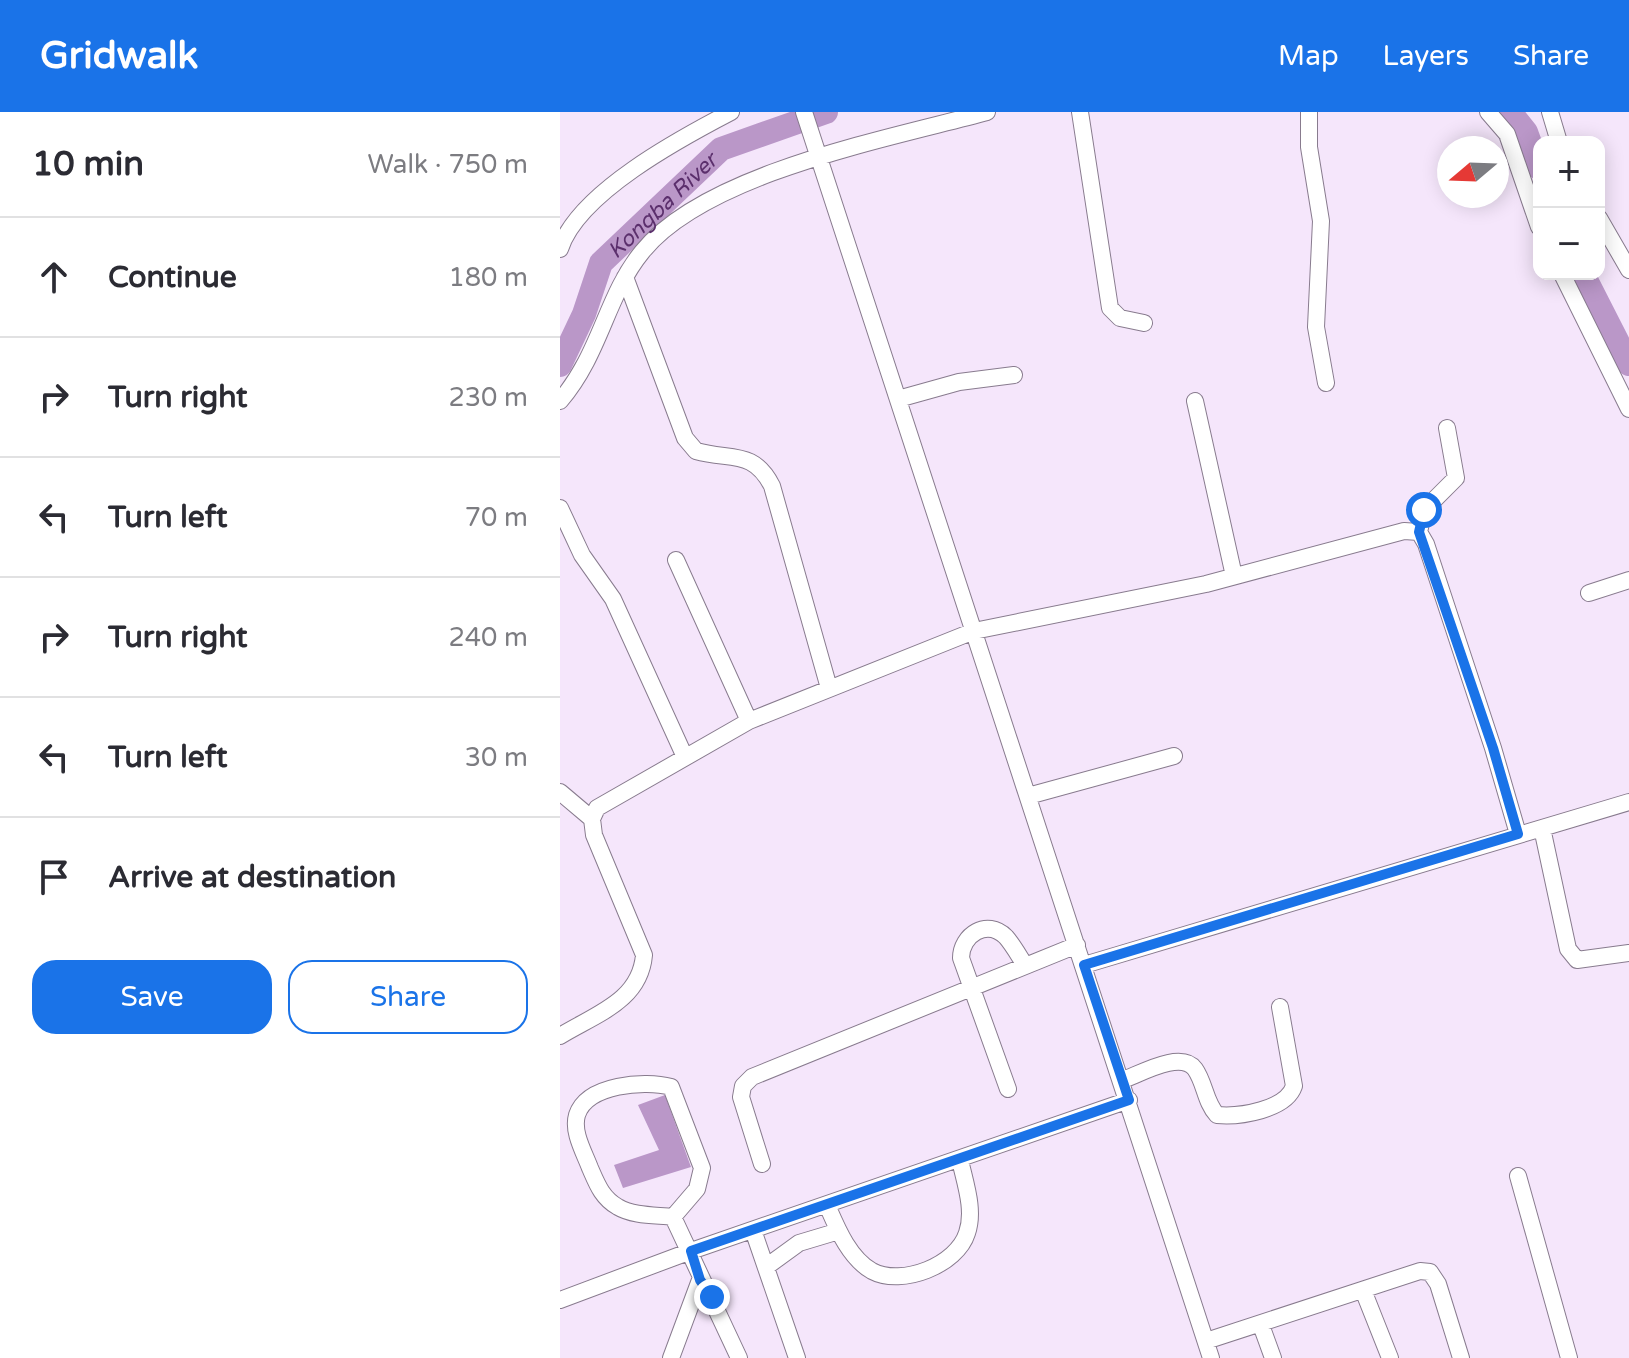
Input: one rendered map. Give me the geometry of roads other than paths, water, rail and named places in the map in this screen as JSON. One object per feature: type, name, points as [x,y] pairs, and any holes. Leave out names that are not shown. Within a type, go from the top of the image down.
[{"type":"street","points":[[560,249],[584,213],[614,185],[731,112]]},
{"type":"street","points":[[560,401],[591,357],[625,277],[640,253],[665,227],[701,204],[818,156],[987,112]]},
{"type":"street","points":[[1080,112],[1110,308],[1120,318],[1144,323]]},
{"type":"street","points":[[1309,112],[1309,147],[1321,221],[1316,327],[1326,383]]},
{"type":"street","points":[[1488,112],[1507,134],[1533,210]]},
{"type":"street","points":[[1550,112],[1557,136]]},
{"type":"street","points":[[806,119],[1123,1080],[1211,1358]]},
{"type":"street","points":[[1605,228],[1628,267]]},
{"type":"street","points":[[625,277],[685,438],[696,451],[750,459],[763,468],[772,486],[829,688]]},
{"type":"street","points":[[1565,280],[1629,409]]},
{"type":"street","points":[[898,399],[943,386],[1014,375]]},
{"type":"street","points":[[1195,401],[1234,576]]},
{"type":"street","points":[[1447,428],[1456,478],[1424,510],[1419,532],[1493,748],[1518,834]]},
{"type":"street","points":[[560,508],[582,555],[613,599],[684,755]]},
{"type":"street","points":[[560,1036],[628,995],[642,975],[644,955],[594,835],[592,819],[597,808],[684,755],[749,721],[974,631],[1234,576],[1404,531],[1419,532]]},
{"type":"street","points":[[676,560],[749,721]]},
{"type":"street","points":[[1589,593],[1629,580]]},
{"type":"street","points":[[1028,796],[1174,756]]},
{"type":"street","points":[[560,792],[592,819]]},
{"type":"street","points":[[1084,965],[1629,802]]},
{"type":"street","points":[[1542,828],[1568,949],[1577,960],[1629,953]]},
{"type":"street","points":[[1008,1089],[961,958],[961,946],[967,937],[980,929],[994,929],[1038,960]]},
{"type":"street","points":[[762,1164],[741,1097],[743,1086],[752,1077],[1077,945]]},
{"type":"street","points":[[1123,1080],[1174,1062],[1185,1062],[1194,1068],[1210,1108],[1217,1115],[1229,1116],[1282,1103],[1291,1096],[1294,1086],[1280,1007]]},
{"type":"street","points":[[658,1083],[671,1087],[702,1168],[697,1189],[673,1217],[620,1209],[598,1189],[577,1136],[576,1117],[582,1105],[602,1090],[658,1083]]},
{"type":"street","points":[[560,1300],[691,1251],[1129,1100]]},
{"type":"street","points":[[827,1205],[857,1258],[884,1275],[917,1273],[945,1262],[963,1244],[968,1231],[971,1212],[960,1160]]},
{"type":"street","points":[[1518,1176],[1569,1358]]},
{"type":"street","points":[[673,1217],[691,1251],[700,1280],[724,1320],[739,1358]]},
{"type":"street","points":[[753,1230],[797,1358]]},
{"type":"street","points":[[766,1267],[799,1243],[839,1231]]},
{"type":"street","points":[[1206,1341],[1420,1271],[1430,1272],[1438,1284],[1461,1358]]},
{"type":"street","points":[[671,1358],[700,1280]]},
{"type":"street","points":[[1363,1290],[1390,1358]]},
{"type":"street","points":[[1261,1325],[1273,1358]]},
{"type":"waterway","name":"Kongba River","points":[[560,365],[584,314],[601,263],[721,149],[826,112]]},
{"type":"waterway","name":"Kongba River","points":[[1510,112],[1526,132],[1533,151]]},
{"type":"waterway","name":"Kongba River","points":[[1586,280],[1629,364]]}]
